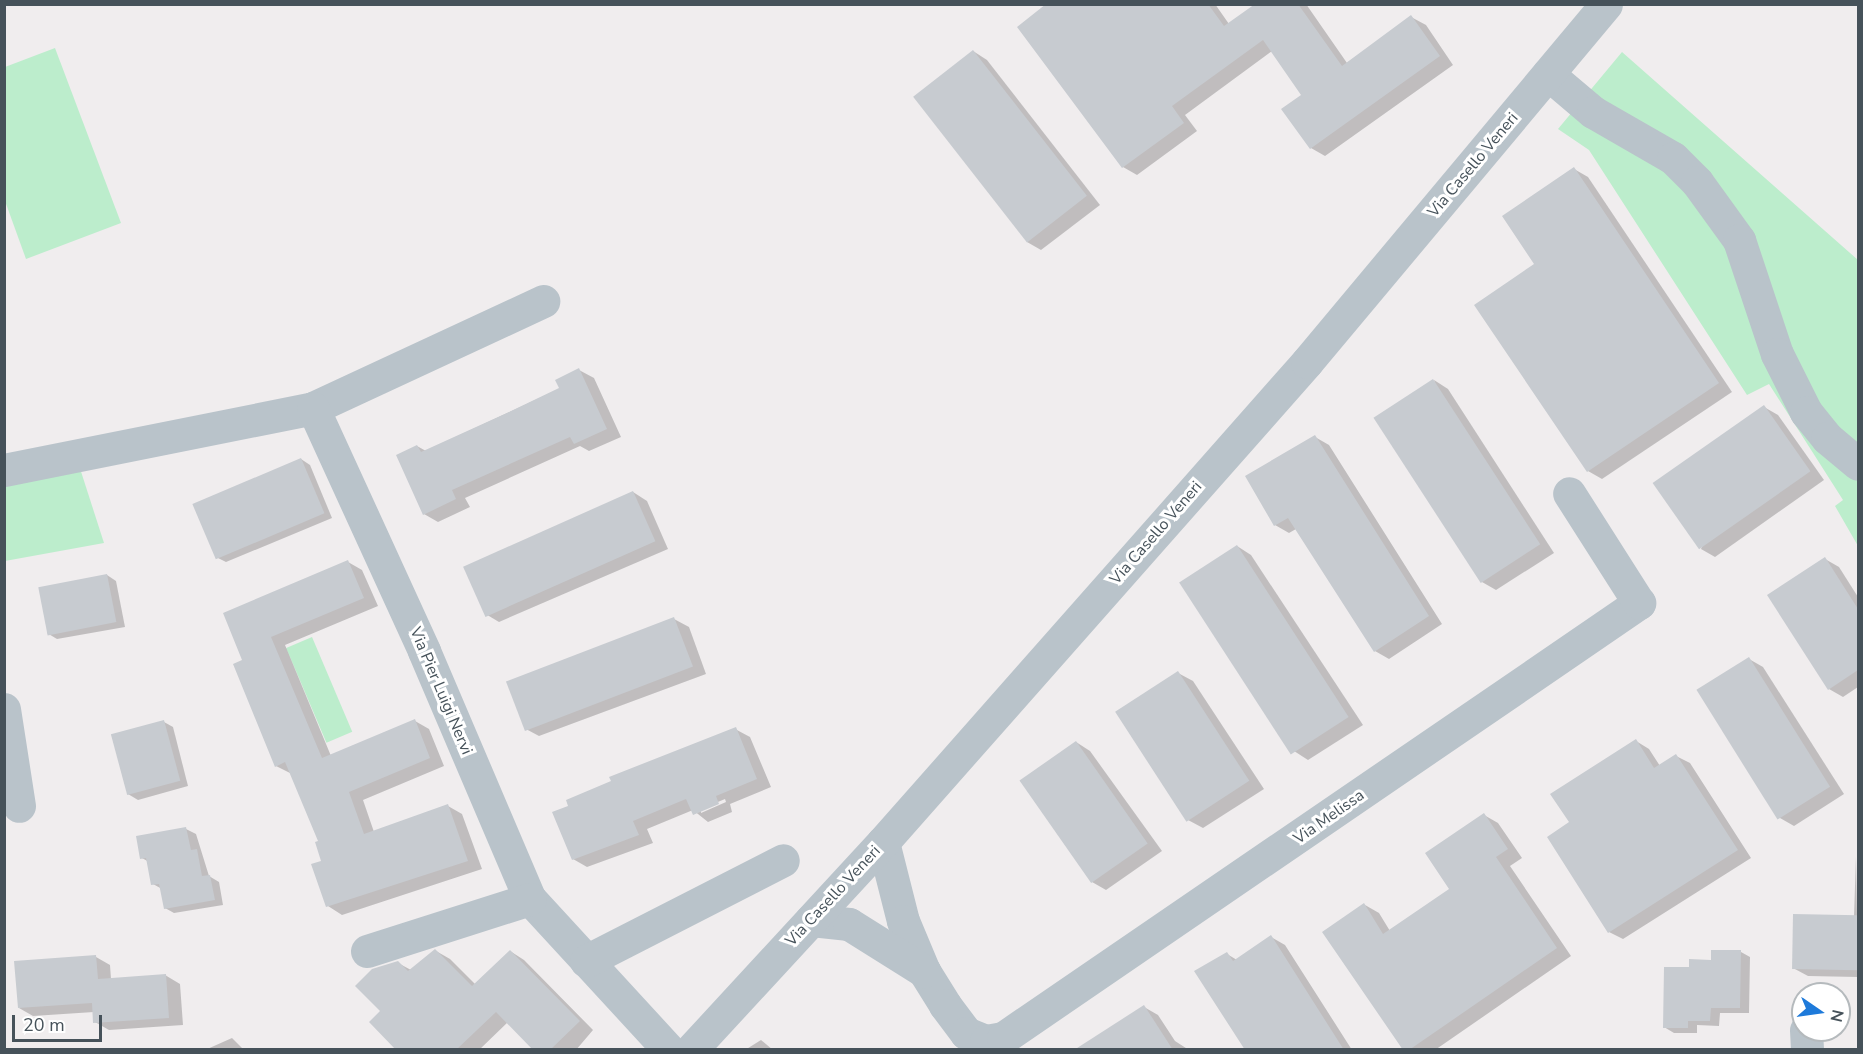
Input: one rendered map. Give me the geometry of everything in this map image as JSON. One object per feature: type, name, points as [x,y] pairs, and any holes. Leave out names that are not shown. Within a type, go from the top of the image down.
[{"type":"street","name":"Via Casello Veneri","points":[[691,1050],[883,842],[1307,362],[1606,4]]},
{"type":"street","points":[[1548,74],[1593,112],[1673,158],[1697,182],[1739,240],[1777,354],[1806,412],[1827,438],[1858,464]]},
{"type":"street","points":[[4,470],[313,408],[543,302]]},
{"type":"street","name":"Via Pier Luigi Nervi","points":[[313,408],[424,651],[530,899],[669,1050]]},
{"type":"street","name":"Via Melissa","points":[[883,842],[896,897],[924,971],[966,1033],[986,1041],[1003,1038],[1639,603],[1569,493]]},
{"type":"street","points":[[4,709],[19,806]]},
{"type":"street","points":[[586,961],[783,860]]},
{"type":"street","points":[[367,951],[530,899]]},
{"type":"street","name":"Via Melissa","points":[[812,920],[849,924],[924,971]]},
{"type":"green space","points":[[55,48],[121,223],[26,259],[5,201],[5,67]]},
{"type":"green space","points":[[1622,52],[1858,260],[1858,546],[1835,506],[1843,500],[1769,384],[1747,395],[1589,150],[1558,129]]},
{"type":"green space","points":[[76,456],[104,543],[5,561],[5,470]]},
{"type":"green space","points":[[312,637],[352,732],[326,743],[286,648]]},
{"type":"building","points":[[1046,4],[1208,4],[1224,26],[1255,4],[1298,4],[1342,66],[1411,15],[1440,56],[1310,149],[1281,109],[1301,95],[1263,40],[1172,106],[1184,123],[1122,168],[1017,27]]},
{"type":"building","points":[[973,50],[1087,196],[1027,243],[913,97]]},
{"type":"building","points":[[1574,167],[1719,383],[1587,472],[1474,305],[1534,264],[1502,216]]},
{"type":"building","points":[[579,368],[607,429],[574,444],[570,437],[452,490],[456,499],[423,515],[396,455],[417,445],[421,452],[509,412],[559,388],[555,380]]},
{"type":"building","points":[[1433,379],[1540,544],[1481,583],[1373,418]]},
{"type":"building","points":[[1764,405],[1810,471],[1699,549],[1653,483]]},
{"type":"building","points":[[1315,435],[1429,616],[1374,652],[1288,518],[1274,526],[1245,476]]},
{"type":"building","points":[[301,458],[324,513],[216,559],[192,504]]},
{"type":"building","points":[[633,491],[655,541],[485,617],[463,567]]},
{"type":"building","points":[[1237,545],[1349,717],[1291,755],[1179,583]]},
{"type":"building","points":[[1825,557],[1858,609],[1858,670],[1828,690],[1767,595]]},
{"type":"building","points":[[348,560],[364,598],[271,637],[322,758],[415,719],[430,758],[349,792],[364,834],[448,804],[468,861],[326,907],[311,864],[321,861],[315,842],[318,841],[285,762],[275,767],[233,664],[242,660],[223,613]]},
{"type":"building","points":[[107,574],[116,622],[48,635],[38,587]]},
{"type":"building","points":[[674,617],[693,666],[525,731],[506,682]]},
{"type":"building","points":[[1749,657],[1830,787],[1777,820],[1696,690]]},
{"type":"building","points":[[1178,671],[1249,781],[1186,822],[1115,712]]},
{"type":"building","points":[[164,720],[180,781],[127,795],[111,734]]},
{"type":"building","points":[[736,727],[757,779],[716,796],[719,804],[693,815],[686,799],[633,821],[639,835],[572,860],[552,812],[568,806],[566,800],[611,781],[609,777]]},
{"type":"building","points":[[1636,739],[1654,768],[1676,754],[1738,850],[1608,933],[1547,837],[1569,822],[1550,794]]},
{"type":"building","points":[[1076,741],[1148,843],[1091,883],[1019,781]]},
{"type":"building","points":[[1484,813],[1508,849],[1496,857],[1557,948],[1409,1050],[1403,1050],[1322,932],[1364,903],[1383,934],[1449,889],[1425,853]]},
{"type":"building","points":[[186,827],[191,850],[197,849],[202,876],[210,875],[215,900],[164,909],[159,884],[151,885],[146,858],[140,859],[136,836]]},
{"type":"building","points":[[1793,914],[1858,915],[1857,970],[1792,969]]},
{"type":"building","points":[[1271,935],[1344,1050],[1245,1050],[1194,971],[1227,952],[1233,961]]},
{"type":"building","points":[[435,949],[472,986],[510,950],[580,1021],[550,1050],[533,1050],[496,1012],[456,1050],[396,1050],[369,1022],[380,1011],[355,986],[372,969],[398,961],[408,971]]},
{"type":"building","points":[[1711,950],[1741,950],[1740,1008],[1711,1008],[1710,1021],[1688,1021],[1688,1028],[1663,1028],[1664,967],[1689,967],[1689,959],[1711,960]]},
{"type":"building","points":[[96,955],[98,979],[166,974],[169,1018],[93,1023],[92,1003],[18,1008],[14,961]]},
{"type":"building","points":[[1144,1005],[1173,1050],[1074,1050]]}]
